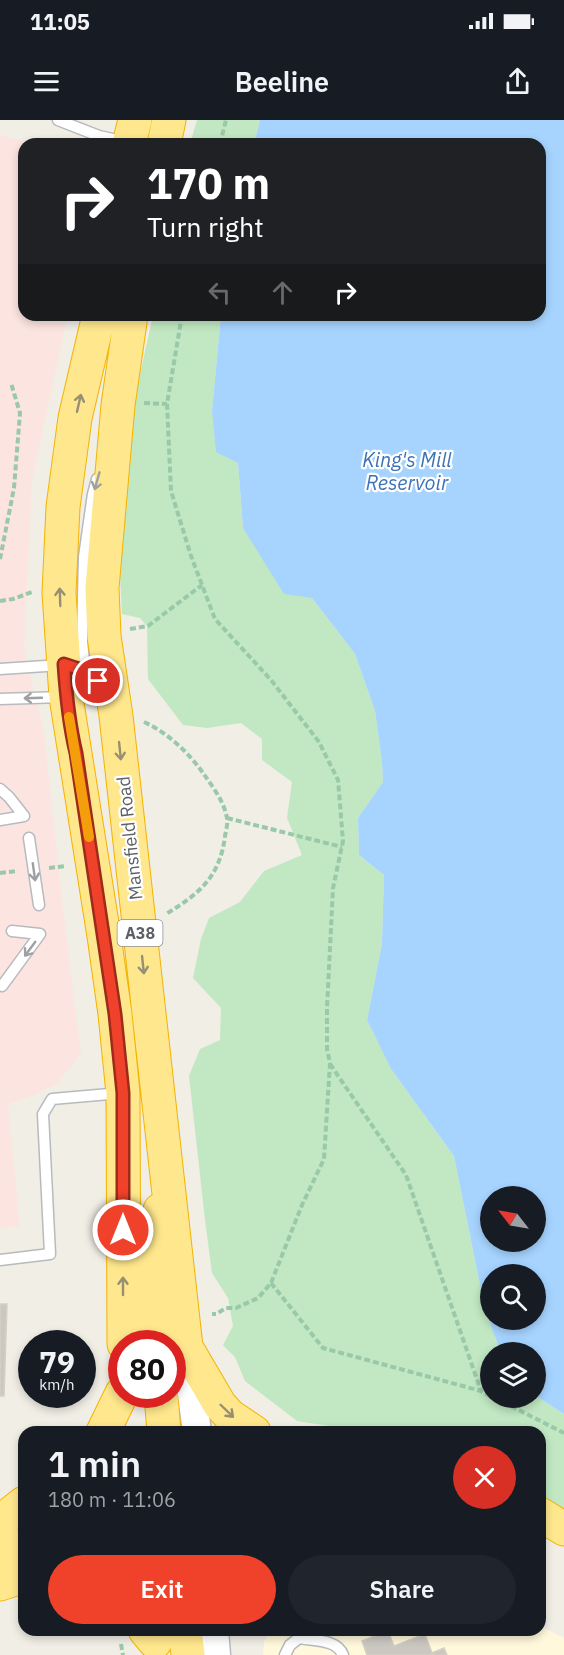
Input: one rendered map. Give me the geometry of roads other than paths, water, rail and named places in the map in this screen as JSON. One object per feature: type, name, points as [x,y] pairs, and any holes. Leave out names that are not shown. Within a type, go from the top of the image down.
[{"type":"highway","points":[[165,138],[169,120]]},
{"type":"highway","name":"Mansfield Road","points":[[98,321],[75,418],[63,507],[59,593],[85,680],[104,936],[115,1014],[166,1173],[171,1330]]},
{"type":"highway","name":"Mansfield Road","points":[[85,680],[104,636],[102,588],[132,404],[131,321]]},
{"type":"highway","name":"Mansfield Road","points":[[85,680],[116,717],[140,1091],[125,1330]]},
{"type":"highway","points":[[186,1364],[230,1416],[245,1426]]},
{"type":"highway","points":[[106,1426],[116,1408]]},
{"type":"highway","points":[[125,1408],[127,1426]]},
{"type":"highway","points":[[162,1408],[164,1426]]},
{"type":"highway","points":[[0,1522],[18,1508]]},
{"type":"highway","points":[[546,1518],[564,1529]]},
{"type":"highway","points":[[0,1528],[18,1521]]},
{"type":"highway","points":[[546,1540],[564,1542]]},
{"type":"highway","points":[[0,1553],[18,1547]]},
{"type":"highway","points":[[0,1584],[18,1578]]},
{"type":"highway","points":[[159,1638],[188,1655]]},
{"type":"main road","name":"Mansfield Road","points":[[186,1396],[195,1426]]},
{"type":"main road","points":[[214,1636],[216,1655]]},
{"type":"lane","points":[[58,120],[99,136],[132,138]]},
{"type":"lane","points":[[85,680],[82,642],[84,557],[93,494],[101,466],[132,404]]},
{"type":"lane","points":[[0,669],[85,680]]},
{"type":"lane","points":[[0,699],[85,680]]},
{"type":"lane","points":[[0,789],[24,816],[0,820]]},
{"type":"lane","points":[[29,838],[39,905]]},
{"type":"lane","points":[[2,986],[40,934],[12,931]]},
{"type":"lane","points":[[0,1260],[50,1254],[44,1114],[52,1099],[140,1091]]},
{"type":"lane","points":[[285,1655],[290,1645],[299,1638],[333,1644],[341,1649],[343,1655]]},
{"type":"water","name":"King's Mill Reservoir","points":[[260,120],[564,120],[564,1414],[546,1402],[546,1342],[497,1342],[492,1330],[546,1330],[546,1264],[480,1264],[480,1285],[454,1156],[391,1069],[367,1020],[382,944],[384,875],[359,855],[358,818],[383,782],[375,711],[355,654],[312,598],[284,594],[243,528],[238,463],[216,452],[212,411],[220,321],[546,321],[546,138],[256,138]]}]
